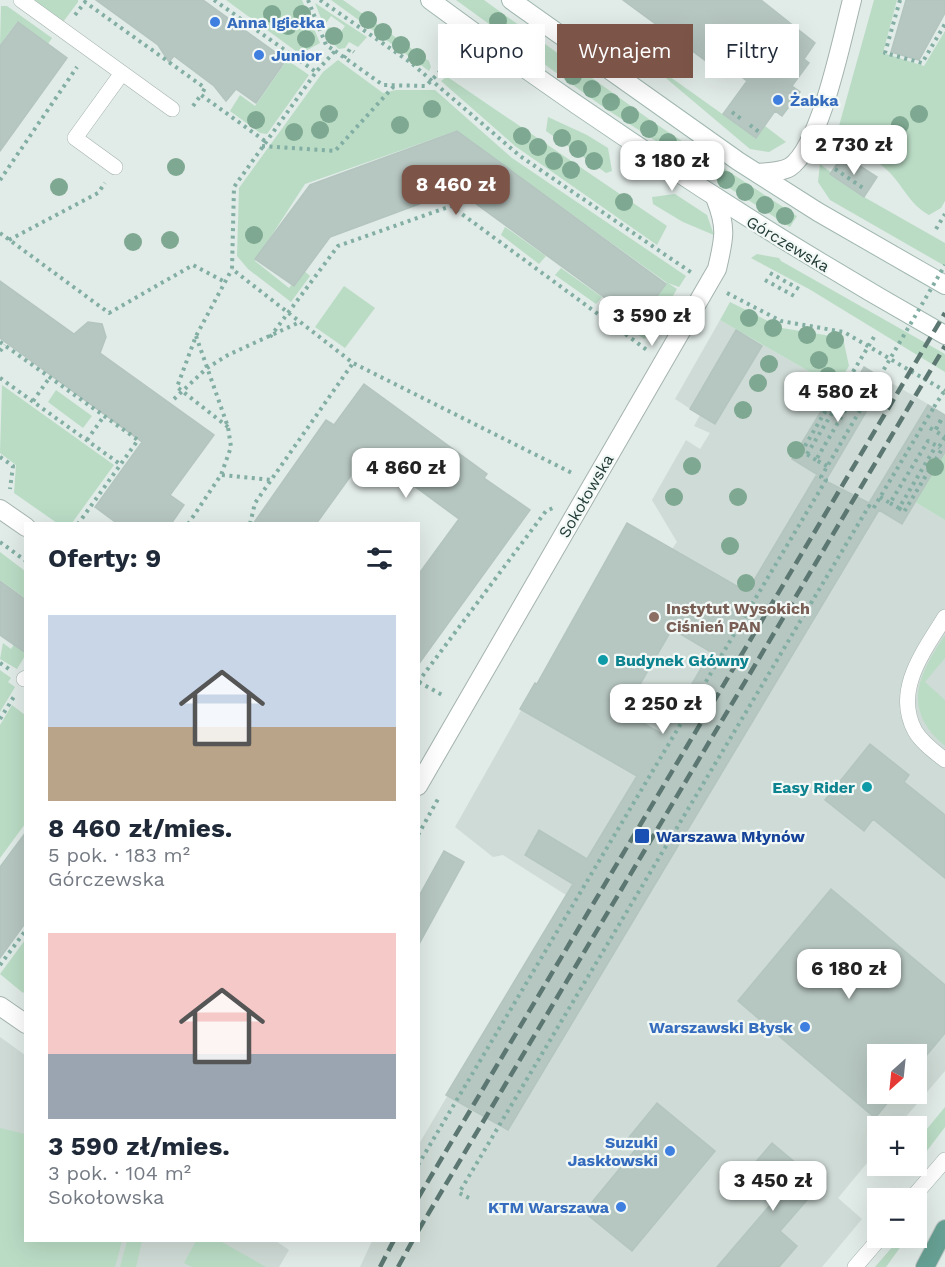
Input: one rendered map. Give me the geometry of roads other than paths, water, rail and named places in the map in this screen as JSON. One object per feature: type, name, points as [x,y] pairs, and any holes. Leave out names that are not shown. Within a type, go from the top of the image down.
[{"type":"main road","name":"Górczewska","points":[[430,0],[498,50],[716,200],[945,335]]},
{"type":"main road","points":[[511,0],[677,120],[818,212],[945,285]]},
{"type":"main road","points":[[758,173],[788,168],[801,157],[809,144],[822,110],[852,0]]},
{"type":"main road","name":"Sokołowska","points":[[420,783],[717,269],[725,238],[725,222],[716,200]]},
{"type":"main road","points":[[0,509],[24,526]]},
{"type":"main road","points":[[0,1006],[24,1023]]},
{"type":"main road","points":[[925,1267],[945,1229]]},
{"type":"main road","points":[[933,1267],[945,1254]]},
{"type":"lane","points":[[21,0],[172,109]]},
{"type":"lane","points":[[115,167],[75,138],[122,73]]},
{"type":"lane","points":[[945,616],[914,668],[908,691],[910,716],[915,732],[945,760]]},
{"type":"lane","points":[[921,1188],[945,1160]]},
{"type":"lane","points":[[855,1267],[871,1248]]},
{"type":"railway","points":[[420,1195],[945,313]]},
{"type":"railway","points":[[420,1228],[945,346]]},
{"type":"railway","points":[[380,1267],[393,1242]]},
{"type":"railway","points":[[398,1267],[412,1242]]},
{"type":"place","name":"Anna Igiełka","points":[[215,22]]},
{"type":"place","name":"Junior","points":[[259,55]]},
{"type":"place","name":"Żabka","points":[[778,100]]},
{"type":"place","name":"Instytut Wysokich Ciśnień PAN","points":[[654,617]]},
{"type":"place","name":"Budynek Główny","points":[[603,660]]},
{"type":"place","name":"Easy Rider","points":[[867,787]]},
{"type":"place","name":"Warszawa Młynów","points":[[642,836]]},
{"type":"place","name":"Warszawski Błysk","points":[[805,1027]]},
{"type":"place","name":"Suzuki Jaskłowski","points":[[670,1151]]},
{"type":"place","name":"KTM Warszawa","points":[[621,1207]]}]
